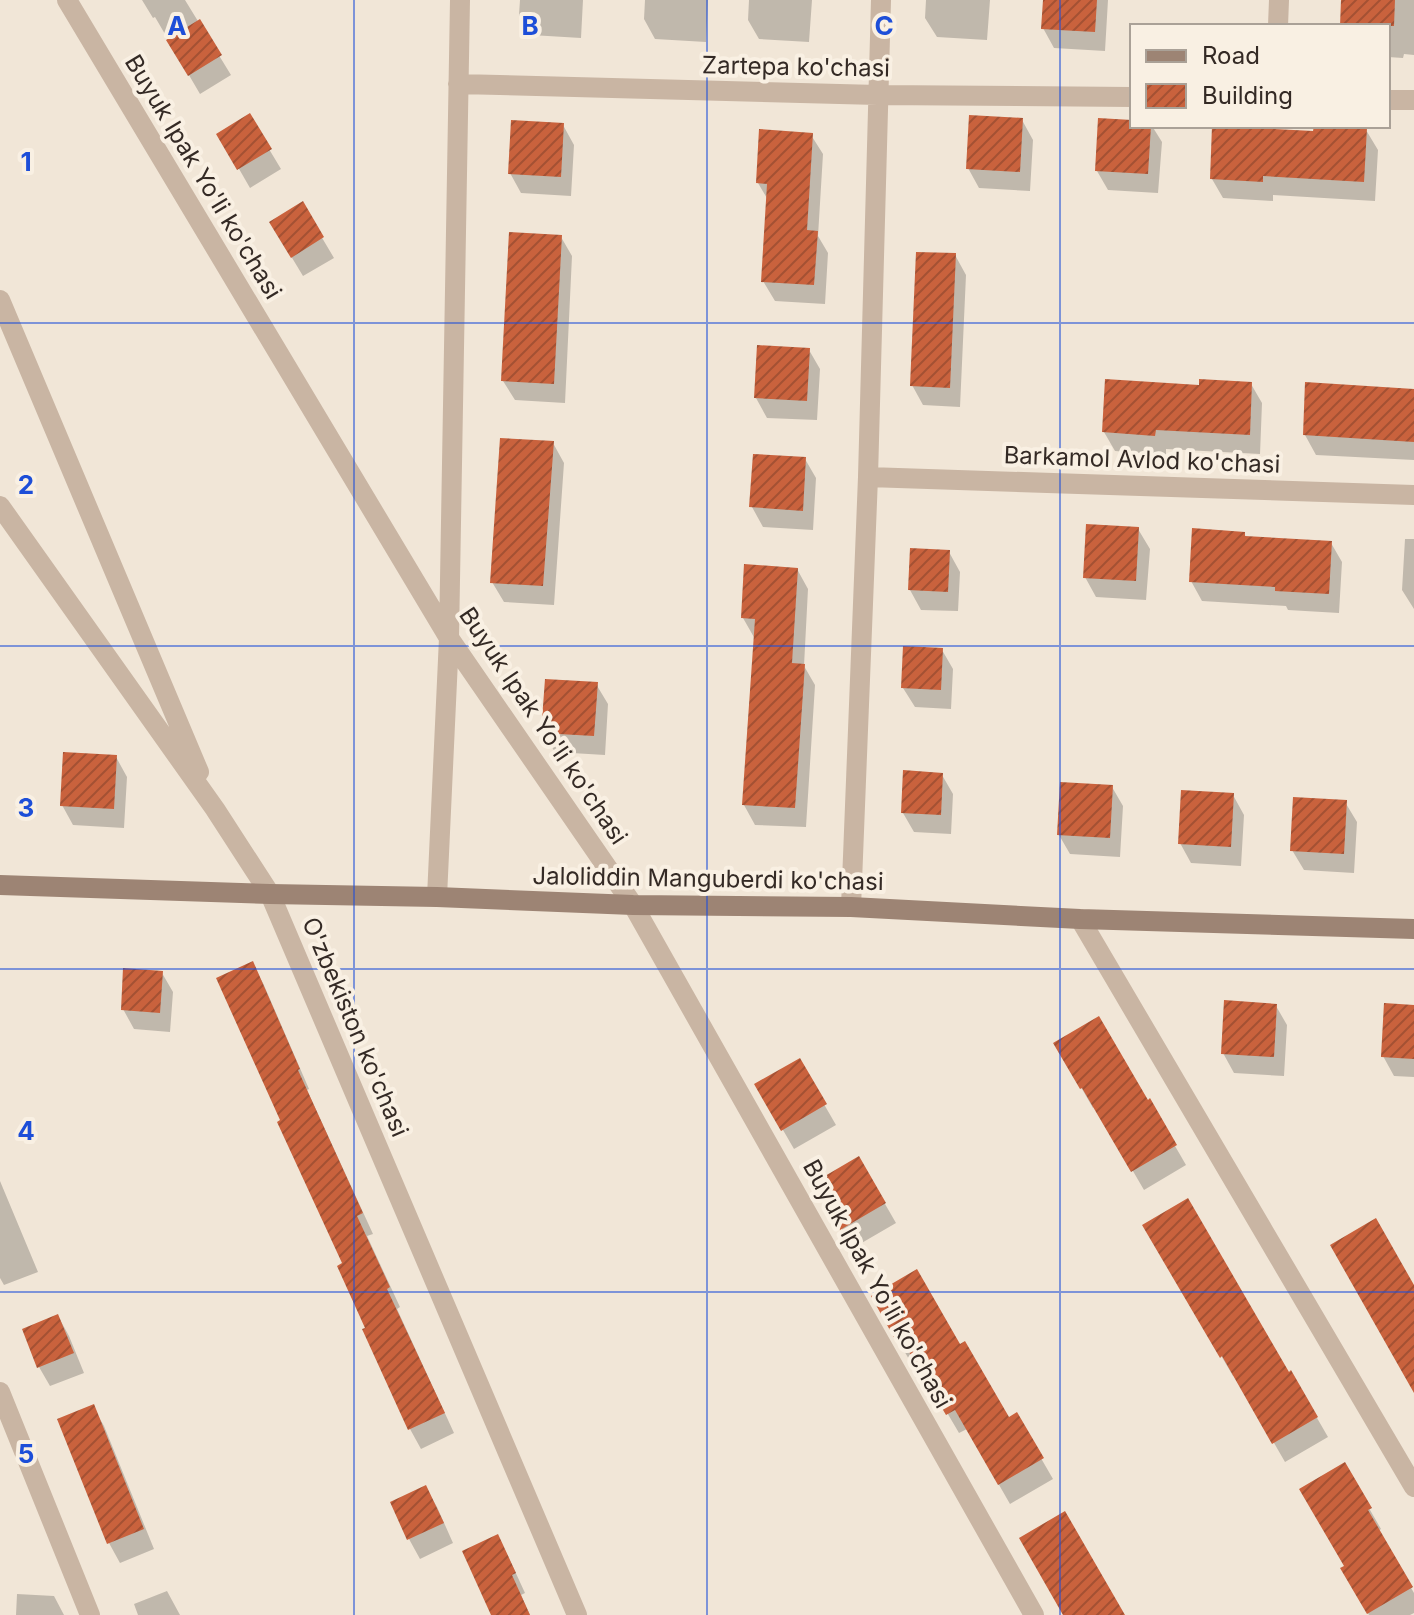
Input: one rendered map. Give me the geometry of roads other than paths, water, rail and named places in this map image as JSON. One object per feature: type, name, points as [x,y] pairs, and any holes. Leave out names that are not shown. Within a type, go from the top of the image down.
[{"type":"street","name":"Buyuk Ipak Yo'li ko'chasi","points":[[67,0],[449,638],[633,905],[1034,1615]]},
{"type":"street","points":[[437,897],[449,638],[460,0]]},
{"type":"street","points":[[851,907],[868,477],[881,0]]},
{"type":"street","points":[[1278,24],[1279,0]]},
{"type":"street","name":"Zartepa ko'chasi","points":[[458,84],[878,95],[1130,97]]},
{"type":"street","points":[[1390,100],[1414,100]]},
{"type":"street","points":[[0,300],[215,809]]},
{"type":"street","name":"Barkamol Avlod ko'chasi","points":[[868,477],[1414,495]]},
{"type":"street","name":"O'zbekiston ko'chasi","points":[[0,506],[215,809],[270,894],[577,1615]]},
{"type":"street","name":"Jaloliddin Manguberdi ko'chasi","points":[[0,885],[633,905],[851,907],[1080,919],[1414,929]]},
{"type":"street","points":[[1080,919],[1414,1487]]},
{"type":"street","points":[[0,1392],[90,1615]]}]
